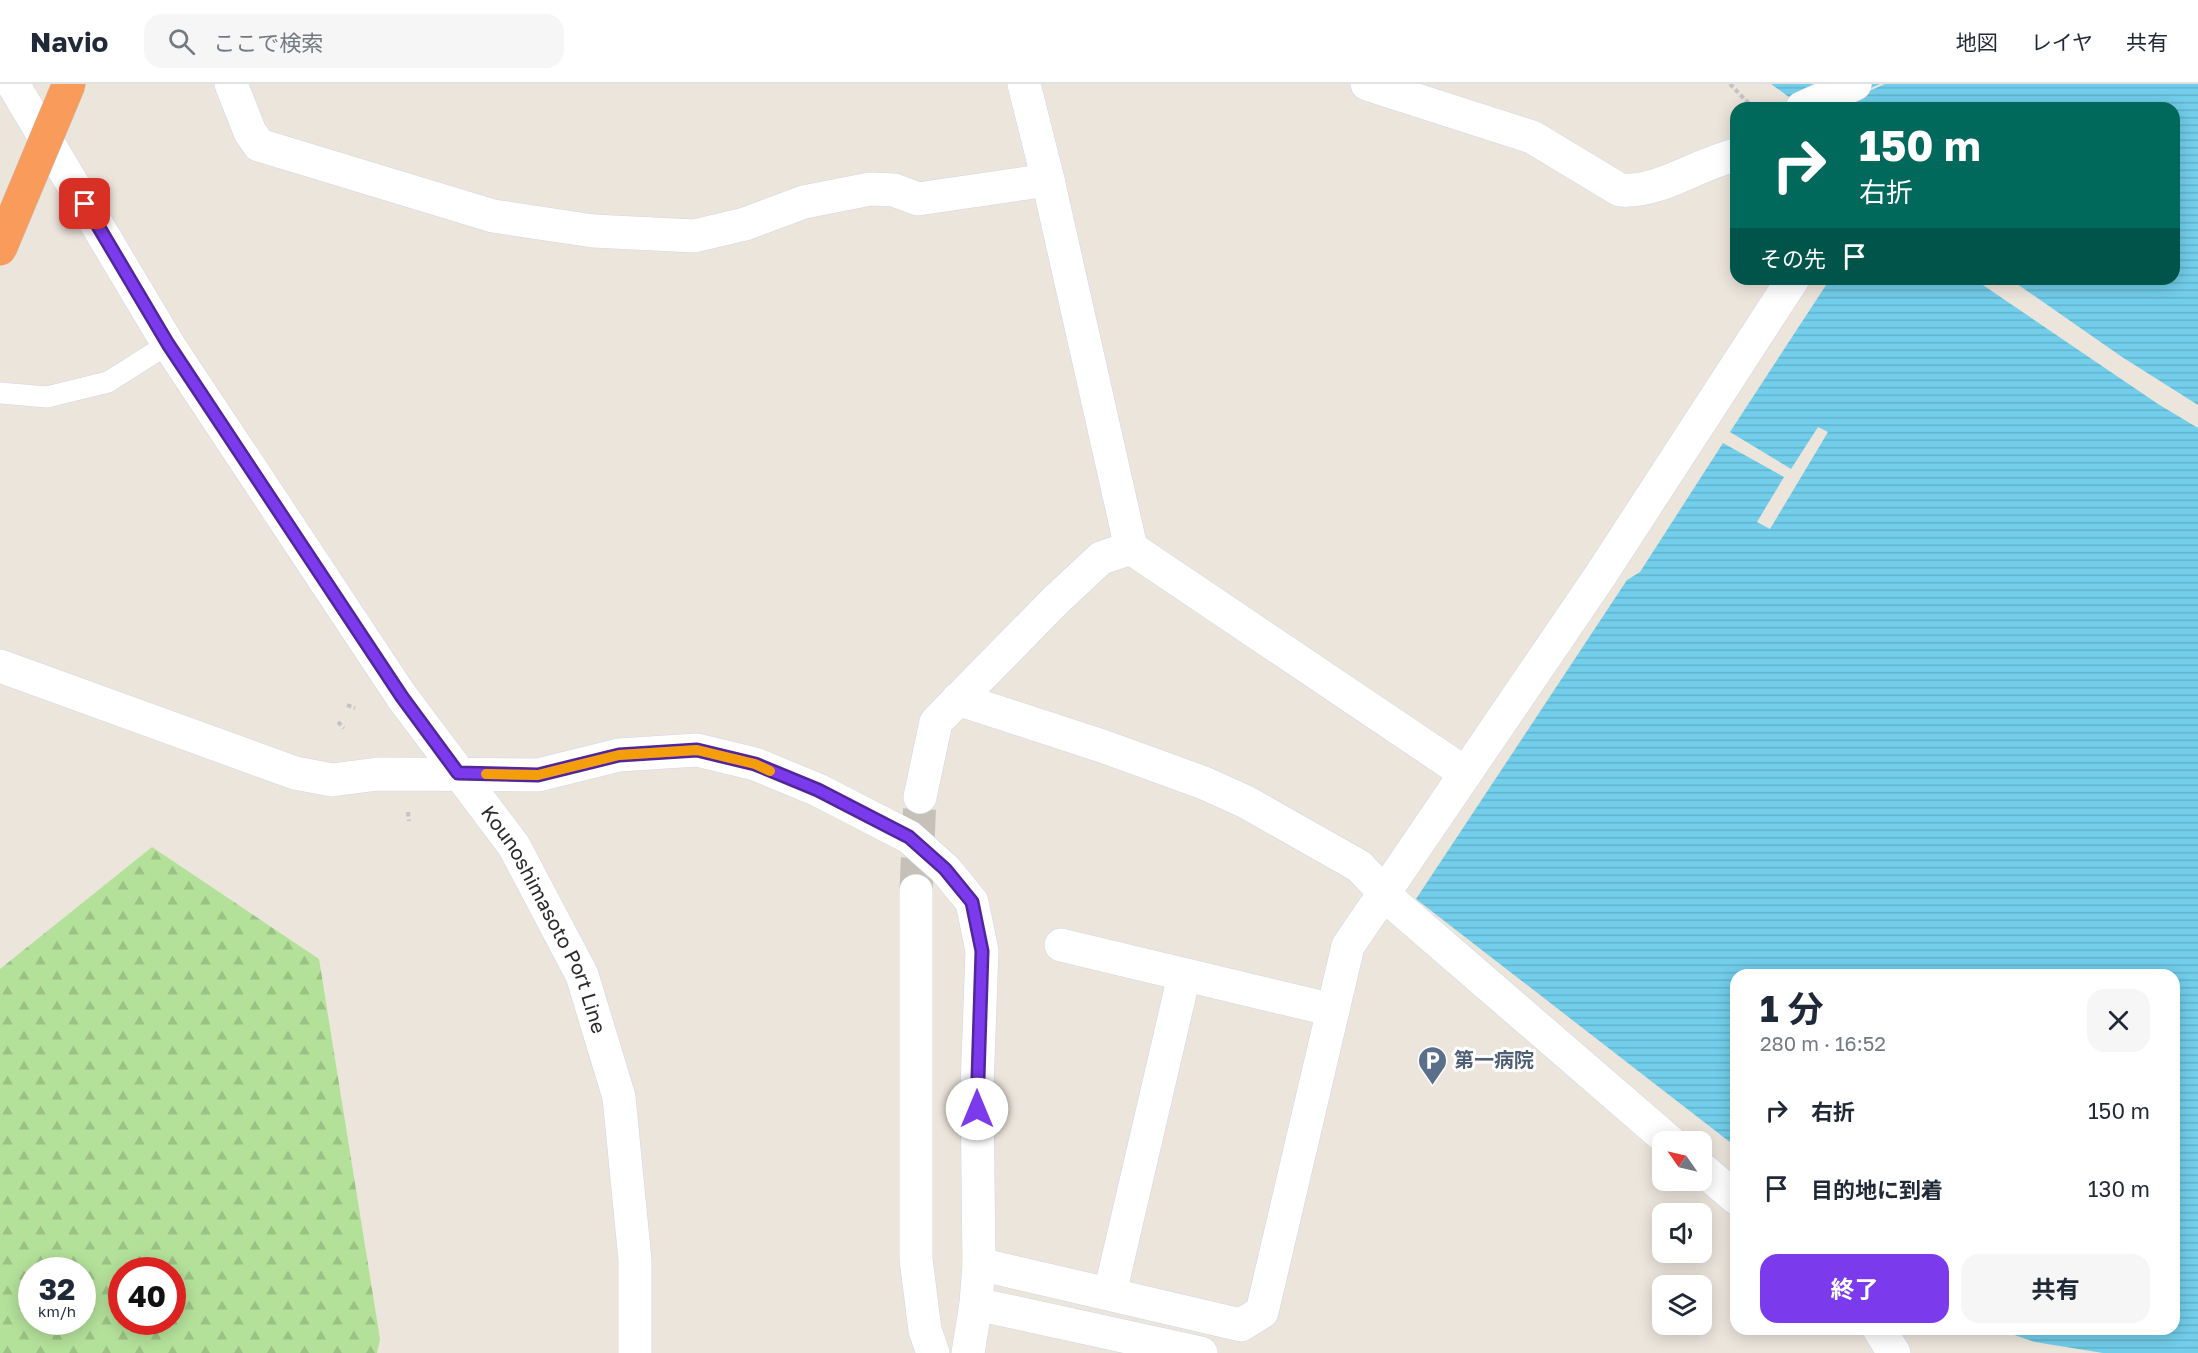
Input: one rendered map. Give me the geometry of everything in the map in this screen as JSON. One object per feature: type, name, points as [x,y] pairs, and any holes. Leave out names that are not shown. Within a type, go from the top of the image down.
[{"type":"highway","points":[[0,249],[69,84]]},
{"type":"street","name":"Kounoshimasoto Port Line","points":[[13,84],[168,344],[395,688],[514,846],[582,975],[619,1097],[635,1260],[635,1353]]},
{"type":"street","points":[[231,84],[250,132],[259,145],[493,216],[593,231],[694,236],[745,224],[804,201],[870,189],[894,190],[918,199],[1048,180]]},
{"type":"street","points":[[1024,84],[1048,180],[1131,548],[1465,773]]},
{"type":"street","points":[[1367,84],[1532,137],[1620,190],[1634,191],[1665,183],[1716,159],[1730,156]]},
{"type":"street","points":[[1815,102],[1855,84]]},
{"type":"street","points":[[978,1264],[1241,1325],[1262,1311],[1348,946],[1600,576],[1789,285]]},
{"type":"street","points":[[920,796],[936,722],[1048,608],[1101,558],[1131,548]]},
{"type":"street","points":[[0,666],[295,773],[332,780],[378,774],[538,775],[619,755],[697,750],[755,764],[818,790],[909,837],[945,869],[972,902],[982,951],[977,1087],[978,1264],[976,1304],[968,1353]]},
{"type":"street","points":[[958,699],[1105,747],[1225,793],[1359,866],[1384,893],[1657,1131]]},
{"type":"street","points":[[916,891],[916,1259],[925,1330],[933,1353]]},
{"type":"street","points":[[1061,945],[1333,1010]]},
{"type":"street","points":[[1110,1293],[1184,976]]},
{"type":"street","points":[[1712,1177],[1730,1193]]},
{"type":"street","points":[[976,1304],[1201,1353]]},
{"type":"street","points":[[1884,1335],[1894,1353]]},
{"type":"lane","points":[[0,393],[47,397],[108,382],[168,344]]},
{"type":"path","points":[[1730,84],[1747,102]]},
{"type":"path","points":[[347,705],[355,708]]},
{"type":"path","points":[[338,722],[344,728]]},
{"type":"path","points":[[408,812],[409,821]]},
{"type":"green space","points":[[152,847],[319,959],[380,1339],[377,1353],[0,1353],[0,969]]},
{"type":"water","points":[[1771,84],[1880,84],[1838,102],[1796,102]]},
{"type":"water","points":[[1885,84],[2198,84],[2198,405],[2122,357],[2019,285],[2180,285],[2180,102],[1844,102]]},
{"type":"water","points":[[1826,285],[1983,285],[2158,404],[2198,428],[2198,1353],[2103,1353],[2035,1342],[2015,1335],[2180,1335],[2180,969],[1730,969],[1730,1142],[1416,899],[1627,580],[1640,572],[1723,443],[1784,477],[1757,522],[1770,529],[1828,432],[1818,427],[1791,469],[1730,432]]},
{"type":"tunnel","points":[[916,891],[920,797]]},
{"type":"slow traffic","points":[[486,774],[538,775],[619,755],[697,750],[755,764],[770,771]]},
{"type":"place","name":"第一病院","points":[[1433,1086]]},
{"type":"route","points":[[85,204],[168,344],[402,697],[458,773],[538,775],[619,755],[697,750],[755,764],[818,790],[909,837],[945,869],[972,902],[982,951],[977,1109]]}]
